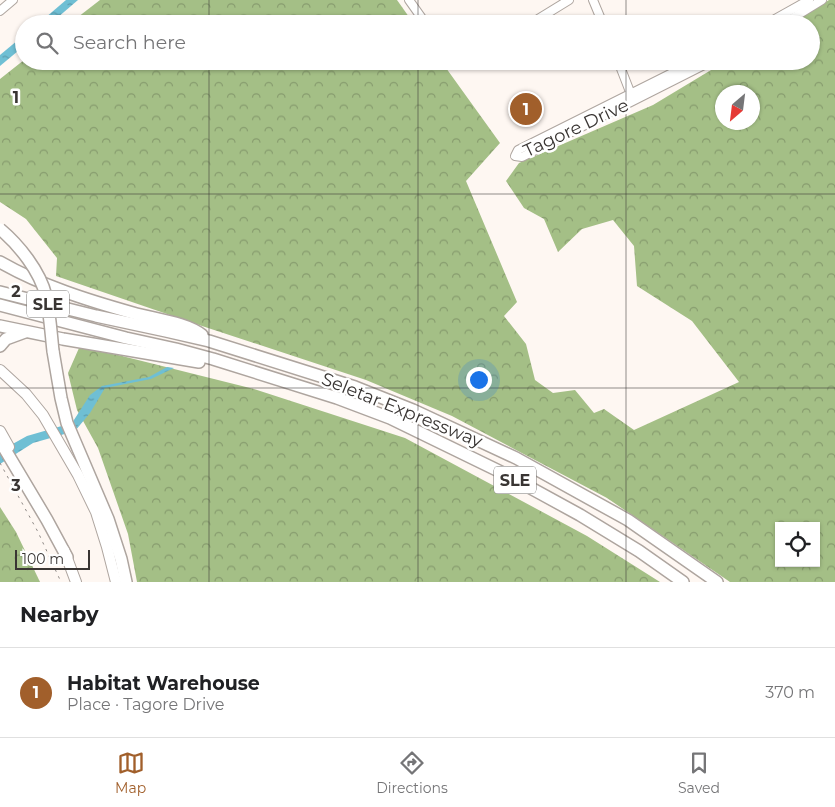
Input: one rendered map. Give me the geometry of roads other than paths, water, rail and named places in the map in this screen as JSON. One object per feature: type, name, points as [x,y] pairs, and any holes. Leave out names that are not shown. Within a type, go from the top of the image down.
[{"type":"highway","points":[[0,229],[20,249],[42,284],[46,296],[63,408],[73,439],[108,519],[125,577]]},
{"type":"highway","points":[[0,262],[20,274],[61,291],[184,326],[200,333],[210,341]]},
{"type":"highway","name":"Seletar Expressway","points":[[0,292],[96,316],[210,341],[355,387],[413,410],[516,458],[628,520],[716,582]]},
{"type":"highway","name":"Seletar Expressway","points":[[0,305],[213,359],[337,398],[390,418],[505,474],[563,506],[639,551],[683,582]]},
{"type":"highway","points":[[0,326],[195,361],[204,362],[213,359]]},
{"type":"highway","points":[[0,346],[6,339],[26,332]]},
{"type":"highway","points":[[2,437],[67,557]]},
{"type":"main road","points":[[0,370],[20,388],[43,415],[78,475],[96,512],[108,548],[116,582]]},
{"type":"main road","points":[[67,557],[76,582]]},
{"type":"street","points":[[4,6],[13,0]]},
{"type":"street","points":[[409,0],[420,15]]},
{"type":"street","points":[[545,15],[569,0]]},
{"type":"street","points":[[593,0],[599,15]]},
{"type":"street","points":[[782,15],[809,0]]},
{"type":"street","points":[[797,15],[821,0]]},
{"type":"street","points":[[621,70],[632,98]]},
{"type":"street","name":"Tagore Drive","points":[[680,70],[632,98],[522,157],[515,156],[518,150],[632,98],[693,70]]},
{"type":"water","points":[[66,0],[78,0],[60,15],[48,15]]},
{"type":"water","points":[[15,42],[15,54],[0,66],[0,55]]},
{"type":"water","points":[[167,367],[174,368],[151,379],[105,388],[90,413],[75,431],[33,443],[0,464],[0,451],[27,436],[72,423],[90,395],[102,386],[149,377]]},
{"type":"railway","points":[[0,463],[38,532],[61,582]]},
{"type":"place","name":"Habitat Warehouse","points":[[526,109]]}]
